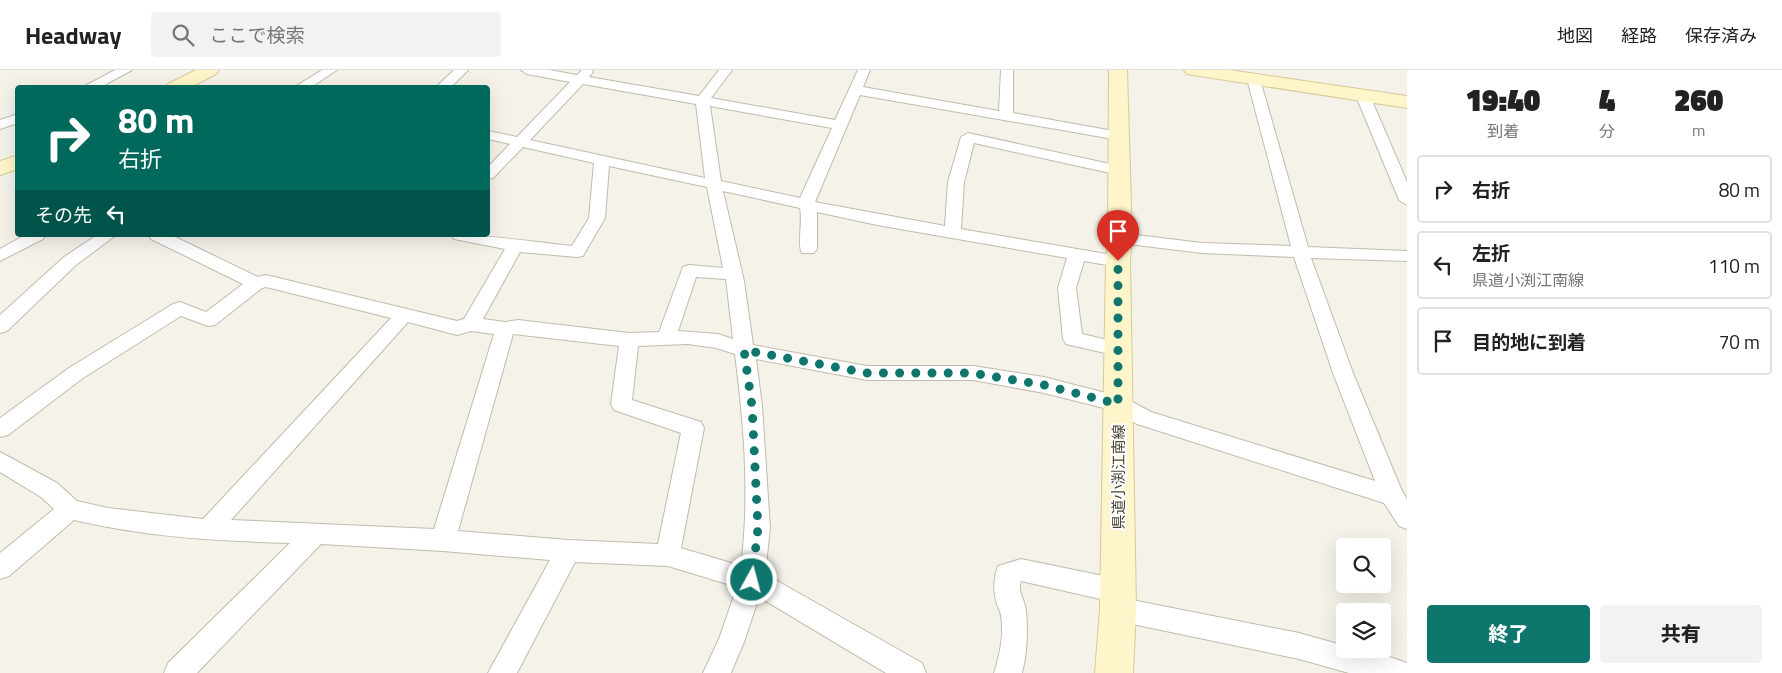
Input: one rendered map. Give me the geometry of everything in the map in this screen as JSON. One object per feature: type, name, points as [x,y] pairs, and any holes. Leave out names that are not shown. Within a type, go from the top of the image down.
[{"type":"main road","points":[[180,85],[210,70]]},
{"type":"main road","name":"県道小渕江南線","points":[[1114,673],[1118,600],[1118,70]]},
{"type":"main road","points":[[1193,70],[1407,102]]},
{"type":"main road","points":[[0,169],[15,162]]},
{"type":"street","points":[[97,85],[126,70]]},
{"type":"street","points":[[304,85],[331,70]]},
{"type":"street","points":[[444,85],[462,70]]},
{"type":"street","points":[[527,70],[584,75],[702,101],[840,125]]},
{"type":"street","points":[[717,673],[732,642],[752,580],[758,528],[752,406],[734,274],[714,184],[702,101],[726,70]]},
{"type":"street","points":[[806,203],[864,70]]},
{"type":"street","points":[[1006,117],[1007,70]]},
{"type":"street","points":[[490,173],[584,75]]},
{"type":"street","points":[[1254,79],[1302,251],[1343,372],[1392,496],[1407,519]]},
{"type":"street","points":[[856,90],[1119,136]]},
{"type":"street","points":[[1363,96],[1407,200]]},
{"type":"street","points":[[0,125],[15,119]]},
{"type":"street","points":[[490,135],[877,220],[1077,253],[1202,248],[1407,256]]},
{"type":"street","points":[[953,232],[956,182],[968,137],[1119,170]]},
{"type":"street","points":[[470,237],[516,246],[578,252],[597,218],[602,160]]},
{"type":"street","points":[[806,203],[809,208],[810,229],[808,248]]},
{"type":"street","points":[[0,256],[34,237]]},
{"type":"street","points":[[2,322],[70,261],[105,237]]},
{"type":"street","points":[[161,237],[256,282],[266,281],[457,328],[471,324],[506,329],[518,327],[629,340],[667,336],[718,341],[744,350],[867,373],[972,373],[1044,385],[1118,404],[1144,418],[1392,496]]},
{"type":"street","points":[[471,324],[516,246]]},
{"type":"street","points":[[1077,253],[1067,288],[1073,339],[1118,349]]},
{"type":"street","points":[[667,336],[689,270],[734,274]]},
{"type":"street","points":[[0,429],[175,305],[208,320],[256,282]]},
{"type":"street","points":[[208,530],[288,442],[365,362],[404,315]]},
{"type":"street","points":[[444,540],[506,329]]},
{"type":"street","points":[[629,340],[621,404],[693,428],[668,555]]},
{"type":"street","points":[[0,461],[50,490],[70,509],[108,518],[208,530],[316,533],[668,555],[752,580],[912,673]]},
{"type":"street","points":[[0,568],[70,509]]},
{"type":"street","points":[[178,673],[316,533]]},
{"type":"street","points":[[502,673],[568,550]]},
{"type":"street","points":[[1008,673],[1013,656],[1014,632],[1013,608],[1008,600],[1007,574],[1021,570],[1118,600],[1397,673]]},
{"type":"route","points":[[752,580],[758,528],[752,406],[744,350],[867,373],[972,373],[1044,385],[1118,404],[1118,261]]}]
